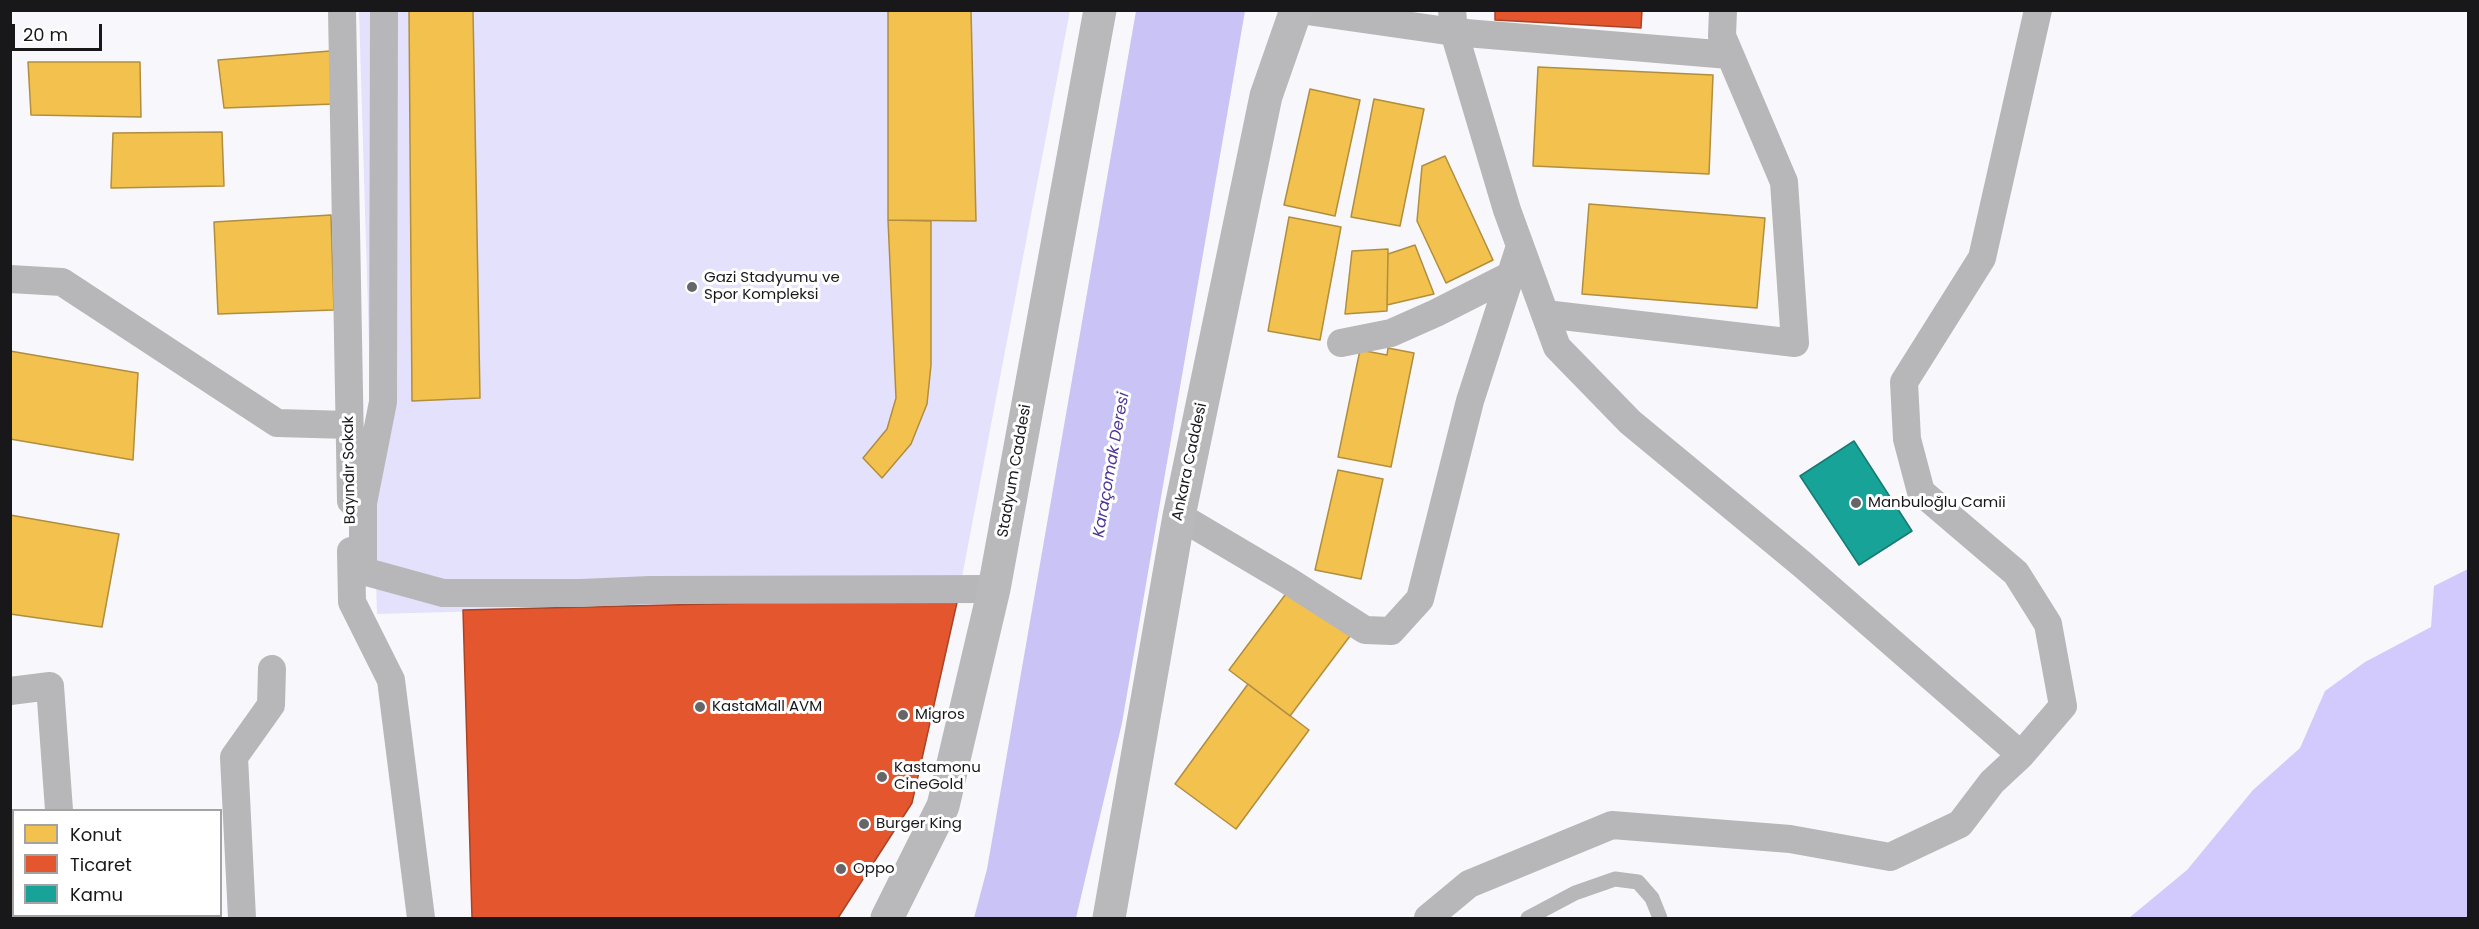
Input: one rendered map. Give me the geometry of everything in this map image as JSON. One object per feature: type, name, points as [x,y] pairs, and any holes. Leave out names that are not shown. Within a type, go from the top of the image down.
[{"type":"main road","name":"Stadyum Caddesi","points":[[887,918],[943,806],[994,589],[1100,10]]},
{"type":"main road","name":"Ankara Caddesi","points":[[1109,918],[1179,516],[1266,96],[1296,10]]},
{"type":"street","name":"Bayındır Sokak","points":[[342,10],[352,602],[391,680],[421,918]]},
{"type":"street","points":[[384,10],[383,402],[363,503],[363,571],[443,593],[994,589]]},
{"type":"street","points":[[1300,10],[1453,21],[1729,55]]},
{"type":"street","points":[[1545,314],[1795,343],[1784,182],[1722,36],[1723,10]]},
{"type":"street","points":[[1428,918],[1469,884],[1612,825],[1790,839],[1890,857],[1960,824],[1992,782],[2021,755],[2063,706],[2048,624],[2016,573],[1921,492],[1908,439],[1904,382],[1982,258],[2038,10]]},
{"type":"street","points":[[1453,21],[1520,246],[1557,347],[1630,422],[1803,565],[2021,755]]},
{"type":"street","points":[[1179,516],[1287,580],[1365,630],[1391,631],[1420,599],[1470,401],[1520,246]]},
{"type":"street","points":[[1341,343],[1391,333],[1511,275]]},
{"type":"street","points":[[10,279],[62,282],[277,423],[349,425]]},
{"type":"street","points":[[242,918],[234,757],[271,705],[272,669]]},
{"type":"street","points":[[10,691],[50,686],[59,809]]},
{"type":"lane","points":[[1528,918],[1575,893],[1615,879],[1638,882],[1652,898],[1660,918]]},
{"type":"shaded area","name":"Gazi Stadyumu ve Spor Kompleksi","points":[[359,11],[1070,11],[958,598],[377,614]]},
{"type":"shaded area","points":[[2468,569],[2468,918],[2129,918],[2187,870],[2253,790],[2300,748],[2325,691],[2365,662],[2431,627],[2434,586]]},
{"type":"water","name":"Karaçomak Deresi","points":[[1136,11],[1245,11],[1122,723],[1076,918],[974,918],[987,869]]},
{"type":"building: Konut","points":[[409,10],[473,10],[480,398],[412,401]]},
{"type":"building: Konut","points":[[888,10],[971,10],[976,221],[888,220]]},
{"type":"building: Konut","points":[[330,51],[334,104],[224,108],[218,60]]},
{"type":"building: Konut","points":[[28,62],[140,62],[141,117],[31,115]]},
{"type":"building: Konut","points":[[1538,67],[1713,75],[1709,174],[1533,166]]},
{"type":"building: Konut","points":[[1310,89],[1360,100],[1335,216],[1284,205]]},
{"type":"building: Konut","points":[[1374,99],[1424,109],[1400,226],[1351,217]]},
{"type":"building: Konut","points":[[222,132],[224,186],[111,188],[113,133]]},
{"type":"building: Konut","points":[[1445,156],[1493,260],[1446,283],[1417,221],[1422,166]]},
{"type":"building: Konut","points":[[1589,204],[1765,218],[1757,308],[1582,294]]},
{"type":"building: Konut","points":[[331,215],[334,310],[218,314],[214,222]]},
{"type":"building: Konut","points":[[1289,217],[1341,227],[1320,340],[1268,331]]},
{"type":"building: Konut","points":[[888,220],[931,221],[931,365],[927,404],[911,444],[882,478],[863,458],[887,429],[896,398]]},
{"type":"building: Konut","points":[[1415,245],[1434,294],[1387,305],[1388,254]]},
{"type":"building: Konut","points":[[1388,249],[1387,311],[1345,314],[1352,251]]},
{"type":"building: Konut","points":[[1388,348],[1414,353],[1391,467],[1338,457],[1360,350],[1387,355]]},
{"type":"building: Konut","points":[[10,351],[138,373],[133,460],[10,439]]},
{"type":"building: Konut","points":[[1338,470],[1383,479],[1361,579],[1315,570]]},
{"type":"building: Konut","points":[[10,515],[119,534],[102,627],[10,614]]},
{"type":"building: Konut","points":[[1291,587],[1353,632],[1290,716],[1229,670]]},
{"type":"building: Konut","points":[[1248,684],[1309,730],[1236,829],[1175,784]]},
{"type":"building: Ticaret","points":[[1495,10],[1642,10],[1641,28],[1495,20]]},
{"type":"building: Ticaret","name":"KastaMall AVM","points":[[958,598],[912,803],[838,918],[472,918],[463,610]]},
{"type":"building: Kamu","name":"Manbuloğlu Camii","points":[[1854,441],[1912,531],[1859,565],[1800,476]]},
{"type":"place","name":"Gazi Stadyumu ve Spor Kompleksi","points":[[692,287]]},
{"type":"place","name":"Manbuloğlu Camii","points":[[1856,503]]},
{"type":"place","name":"KastaMall AVM","points":[[700,707]]},
{"type":"place","name":"Migros","points":[[903,715]]},
{"type":"place","name":"Kastamonu CineGold","points":[[882,777]]},
{"type":"place","name":"Burger King","points":[[864,824]]},
{"type":"place","name":"Oppo","points":[[841,869]]}]
